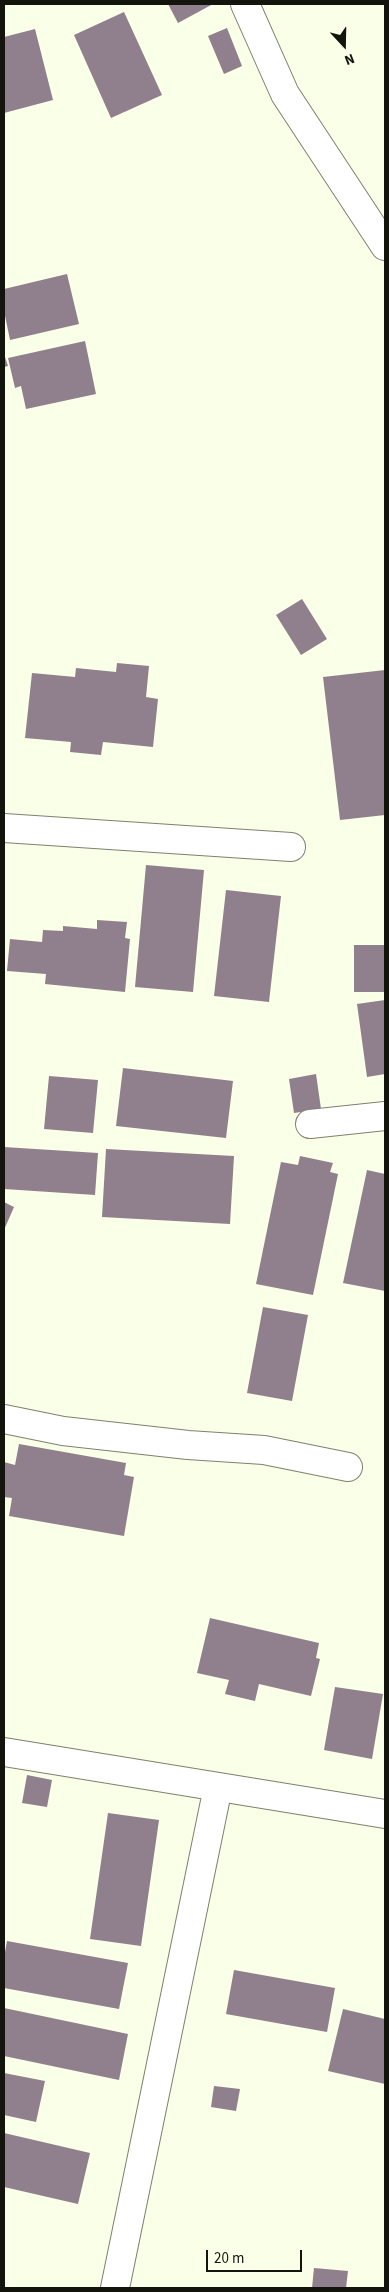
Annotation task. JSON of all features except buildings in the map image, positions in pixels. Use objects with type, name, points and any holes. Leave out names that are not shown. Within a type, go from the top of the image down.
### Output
[{"type":"street","points":[[245,4],[285,94],[385,246]]},
{"type":"street","points":[[4,828],[291,847]]},
{"type":"street","points":[[310,1124],[385,1116]]},
{"type":"street","points":[[4,1419],[63,1431],[188,1445],[264,1450],[348,1467]]},
{"type":"street","points":[[4,1752],[385,1814]]},
{"type":"street","points":[[114,2288],[218,1786]]}]
